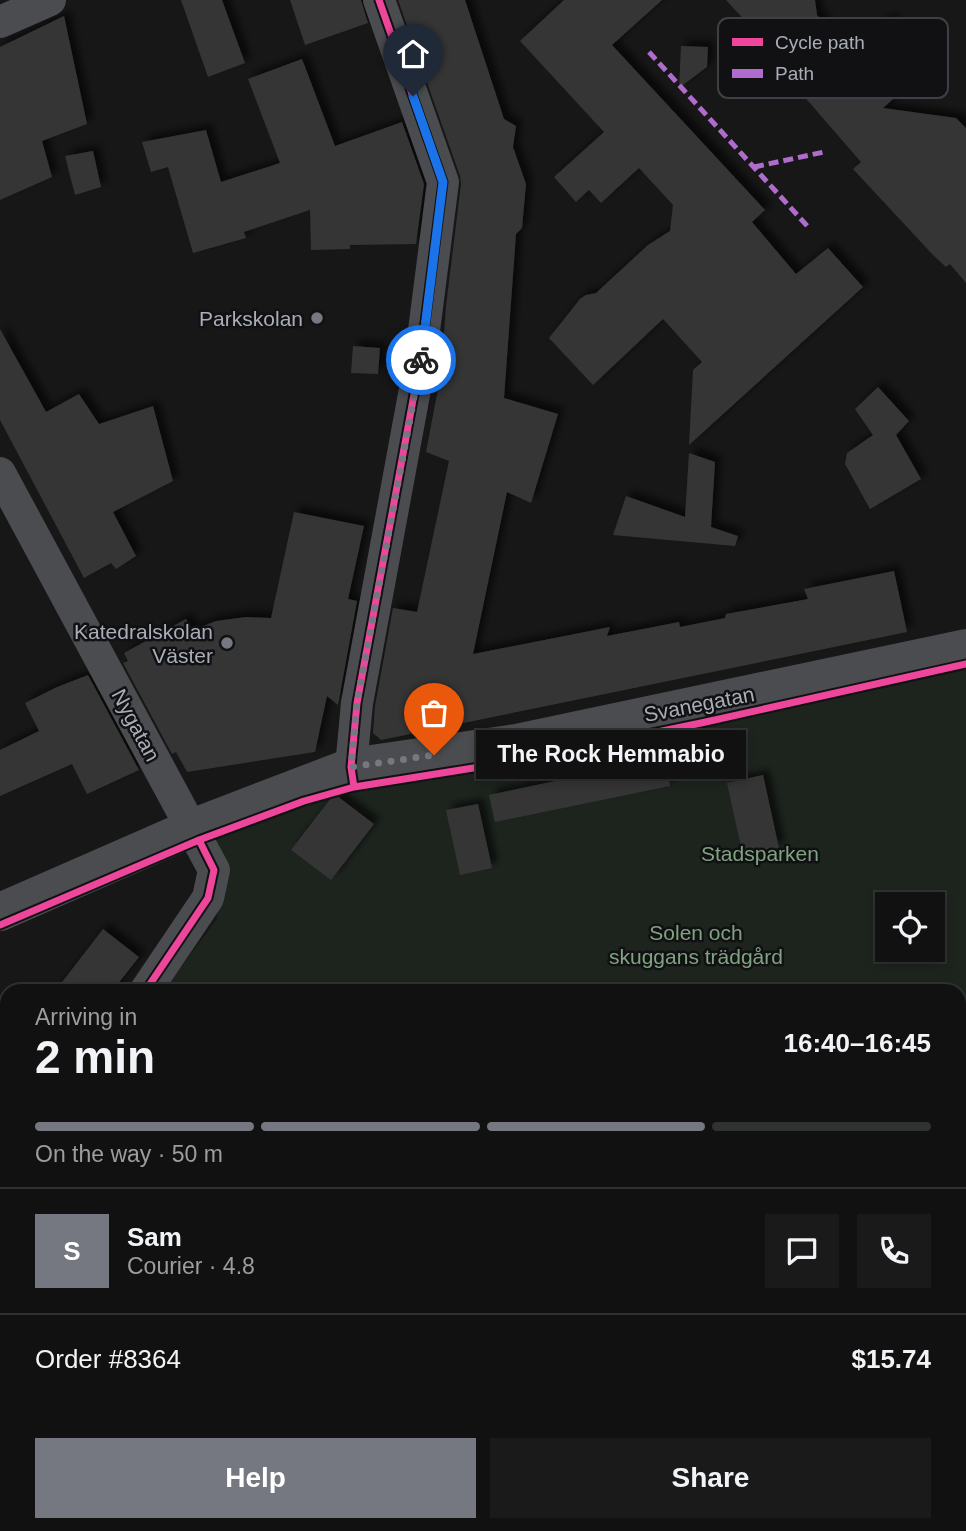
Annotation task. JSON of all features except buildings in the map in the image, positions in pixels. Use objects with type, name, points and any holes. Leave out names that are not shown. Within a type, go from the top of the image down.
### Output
[{"type":"street","points":[[0,22],[50,0]]},
{"type":"street","points":[[351,767],[357,703],[420,362],[443,182],[379,0]]},
{"type":"street","name":"Nygatan","points":[[0,473],[214,870],[208,898],[150,984]]},
{"type":"street","name":"Svanegatan","points":[[0,912],[192,828],[351,767],[516,743],[966,648]]},
{"type":"green space","name":"Stadsparken","points":[[966,667],[966,984],[168,984],[217,919],[219,892],[210,842],[336,794],[512,767],[513,770],[525,768],[524,765]]},
{"type":"marked path","points":[[649,52],[810,229]]},
{"type":"marked path","points":[[754,167],[824,152]]},
{"type":"cycle path","points":[[354,787],[351,767],[357,703],[420,362],[443,182],[379,0]]},
{"type":"cycle path","points":[[0,925],[199,840],[304,801],[354,787],[517,761],[966,664]]},
{"type":"cycle path","points":[[150,984],[208,898],[214,870],[199,840]]},
{"type":"way so far","points":[[421,360],[357,703],[351,767],[434,755]]},
{"type":"place","name":"Parkskolan","points":[[317,318]]},
{"type":"place","name":"Katedralskolan Väster","points":[[227,643]]},
{"type":"place","name":"The Rock Hemmabio","points":[[434,755]]},
{"type":"route","points":[[413,96],[443,182],[421,360]]},
{"type":"park label","name":"Solen och skuggans trädgård","points":[[696,944]]}]
